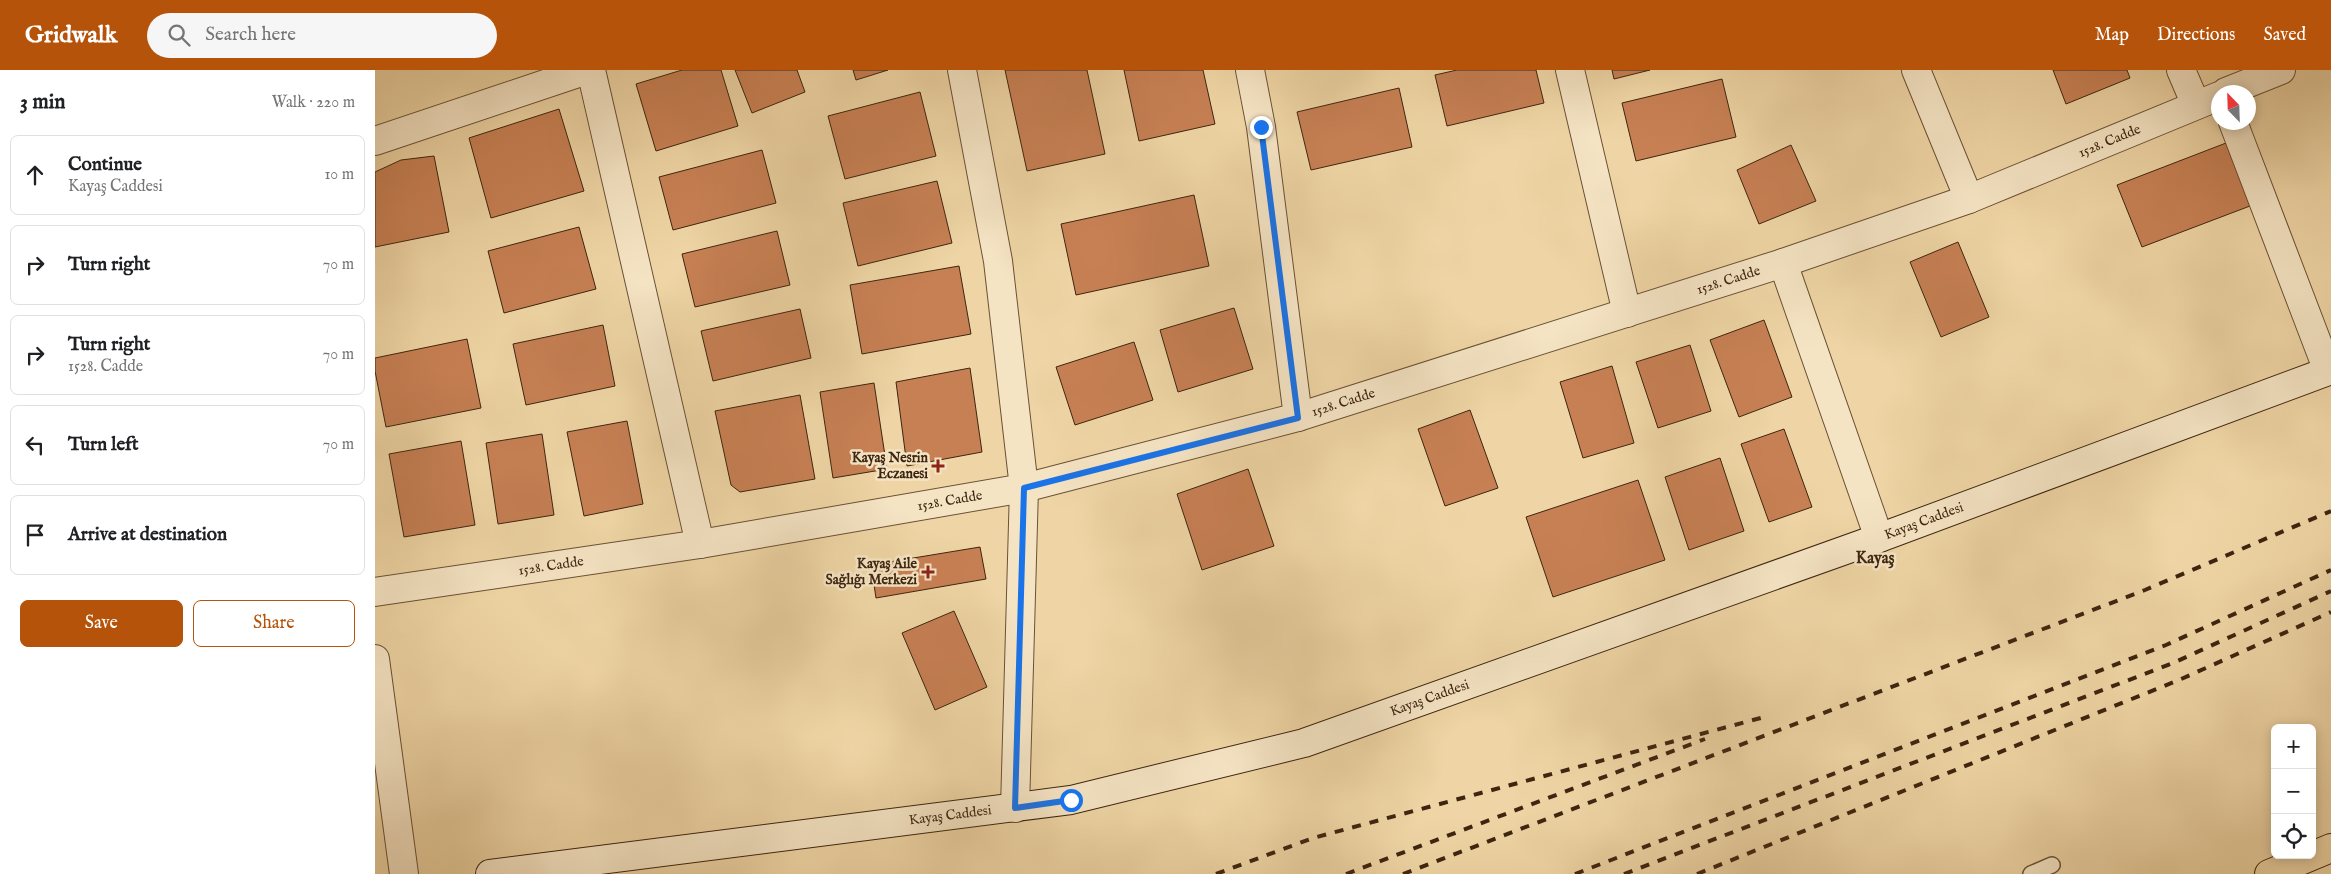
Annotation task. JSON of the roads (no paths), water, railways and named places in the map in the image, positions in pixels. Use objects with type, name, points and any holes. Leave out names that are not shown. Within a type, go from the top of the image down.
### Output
[{"type":"highway","points":[[2269,874],[2331,848]]},
{"type":"street","points":[[375,141],[587,70]]},
{"type":"street","points":[[591,70],[700,544]]},
{"type":"street","points":[[962,70],[998,261],[1024,488],[1015,808]]},
{"type":"street","points":[[1250,70],[1261,127],[1298,418]]},
{"type":"street","points":[[1570,70],[1627,314]]},
{"type":"street","points":[[1916,70],[1969,199]]},
{"type":"street","points":[[2181,70],[2207,100]]},
{"type":"street","points":[[2244,85],[2281,70]]},
{"type":"street","name":"1528. Cadde","points":[[375,592],[700,544],[1024,488],[1298,418],[1627,314],[1969,199],[2207,100]]},
{"type":"street","points":[[2236,130],[2330,370]]},
{"type":"street","points":[[1783,263],[1879,538]]},
{"type":"street","name":"Kayaş Caddesi","points":[[490,874],[1071,800],[1304,743],[1879,538],[2330,370]]},
{"type":"street","points":[[375,658],[404,874]]},
{"type":"lane","points":[[2031,874],[2051,865]]},
{"type":"railway","points":[[1403,874],[2145,590],[2331,511]]},
{"type":"railway","points":[[1575,874],[2166,645],[2331,570]]},
{"type":"railway","points":[[1624,874],[2173,663],[2331,591]]},
{"type":"railway","points":[[1697,874],[2179,680],[2331,612]]},
{"type":"railway","points":[[1216,874],[1313,838],[1768,716]]},
{"type":"railway","points":[[1346,874],[1705,739]]},
{"type":"place","name":"Kayaş Nesrin Eczanesi","points":[[938,466]]},
{"type":"place","name":"Kayaş Aile Sağlığı Merkezi","points":[[928,572]]},
{"type":"district","name":"Kayaş","points":[[1875,559]]}]
